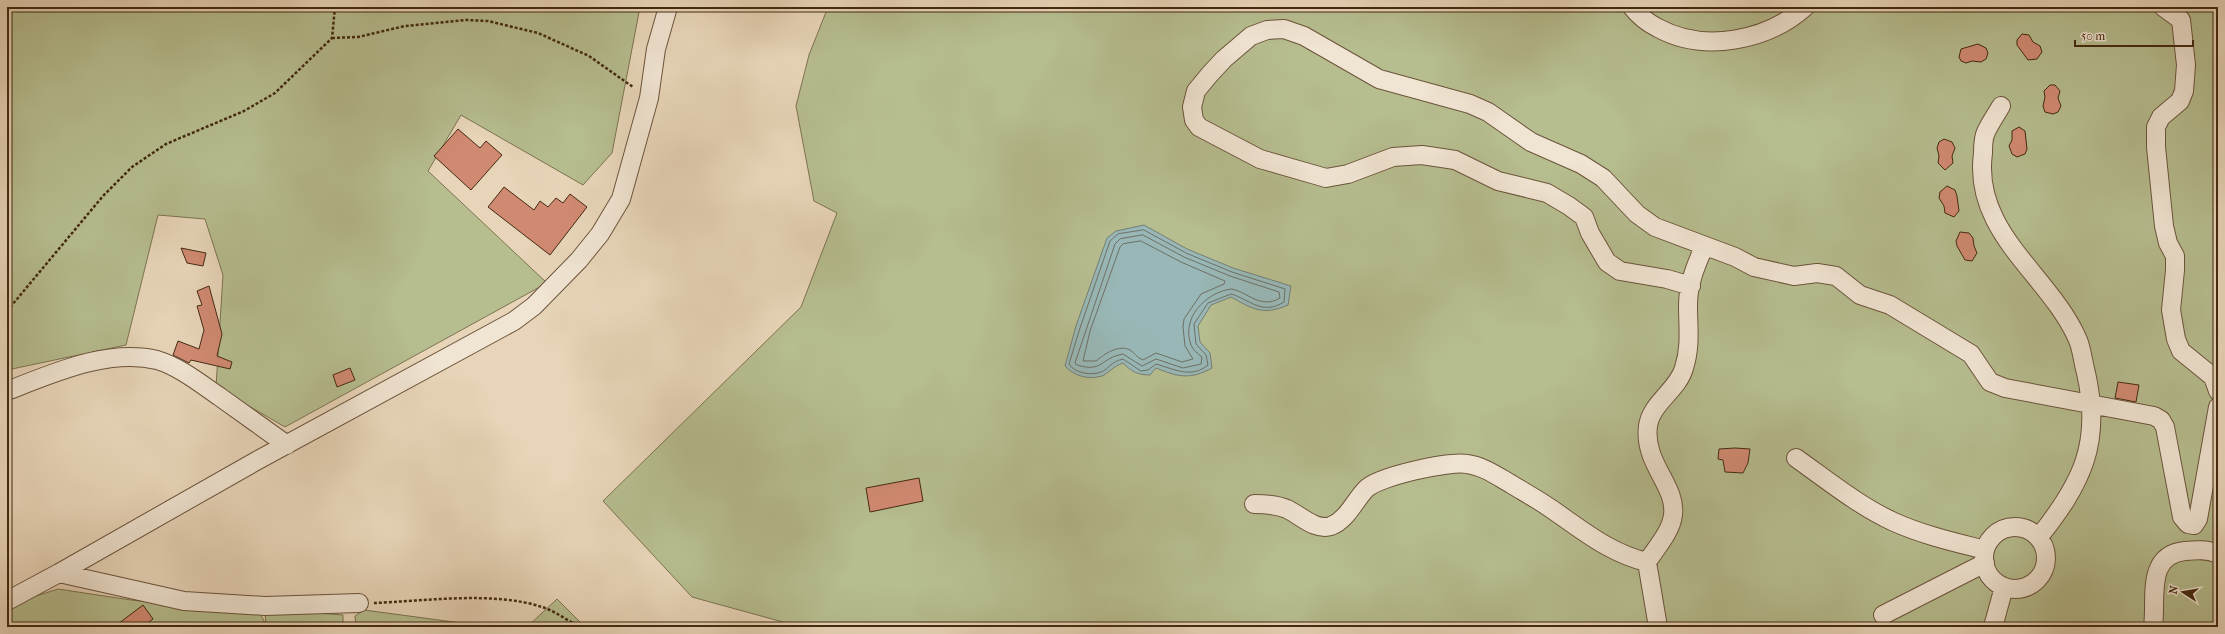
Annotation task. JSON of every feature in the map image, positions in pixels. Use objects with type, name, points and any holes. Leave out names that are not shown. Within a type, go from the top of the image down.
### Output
[{"type":"street","points":[[7,601],[59,574],[287,445],[514,321],[534,306],[579,260],[614,213],[621,199],[649,98],[656,49],[668,7]]},
{"type":"street","points":[[1632,7],[1637,14],[1668,34],[1684,39],[1707,42],[1733,39],[1754,34],[1778,25],[1805,7]]},
{"type":"street","points":[[2163,7],[2182,20],[2186,65],[2184,91],[2180,101],[2161,117],[2156,127],[2156,147],[2164,226],[2168,243],[2175,256],[2176,270],[2171,310],[2176,339],[2181,351],[2213,377],[2218,391]]},
{"type":"street","points":[[1691,286],[1667,279],[1638,276],[1620,271],[1607,262],[1590,233],[1584,217],[1569,206],[1547,193],[1498,181],[1455,160],[1422,155],[1393,157],[1348,174],[1326,178],[1268,162],[1199,127],[1194,120],[1192,107],[1196,91],[1224,59],[1251,36],[1267,30],[1284,29],[1304,36],[1379,79],[1470,104],[1488,112],[1531,142],[1581,164],[1603,178],[1637,214],[1655,227],[1735,258],[1754,267],[1794,276],[1817,273],[1836,276],[1860,295],[1890,305],[1971,354],[1990,382],[2005,388],[2154,416],[2161,420],[2165,427],[2182,517],[2188,524],[2194,525],[2215,553]]},
{"type":"street","points":[[2001,106],[1985,134],[1981,166],[1984,190],[1992,218],[2058,307],[2078,340],[2089,388],[2089,447],[2084,468],[2067,500],[2039,537]]},
{"type":"street","points":[[1658,627],[1647,562],[1667,531],[1673,514],[1672,501],[1647,442],[1648,424],[1654,411],[1677,384],[1684,370],[1689,353],[1688,305],[1691,286],[1704,247]]},
{"type":"street","points":[[7,391],[64,369],[114,358],[140,357],[158,361],[190,376],[287,445]]},
{"type":"street","points":[[2194,525],[2198,519],[2218,406]]},
{"type":"street","points":[[1796,458],[1860,502],[1893,521],[1915,531],[1985,557]]},
{"type":"street","points":[[1254,504],[1270,505],[1286,509],[1316,526],[1330,526],[1340,520],[1353,507],[1366,488],[1380,479],[1441,465],[1468,464],[1483,468],[1526,493],[1606,547],[1647,562]]},
{"type":"street","points":[[2012,527],[2027,528],[2039,537],[2047,554],[2045,567],[2038,580],[2023,589],[2004,587],[1991,578],[1985,557],[1992,537],[1998,532],[2012,527]]},
{"type":"street","points":[[2153,627],[2155,581],[2158,568],[2167,556],[2177,552],[2193,550],[2215,553]]},
{"type":"street","points":[[1884,615],[1985,557]]},
{"type":"street","points":[[59,574],[184,600],[265,606],[359,603]]},
{"type":"street","points":[[1993,627],[2004,587]]},
{"type":"path","points":[[7,310],[103,196],[132,167],[166,144],[244,111],[275,93],[332,38],[335,7]]},
{"type":"path","points":[[332,38],[358,37],[420,24],[466,20],[488,21],[538,33],[589,56],[649,98]]},
{"type":"path","points":[[359,603],[489,598],[515,600],[543,607],[580,627]]},
{"type":"green space","points":[[7,7],[640,7],[612,153],[583,185],[461,115],[428,171],[547,283],[285,427],[216,387],[223,275],[205,219],[158,215],[126,345],[7,370]]},
{"type":"green space","points":[[828,7],[2218,7],[2218,627],[801,627],[692,597],[603,501],[801,307],[837,213],[814,201],[796,106],[809,55]]},
{"type":"green space","points":[[58,589],[131,600],[260,613],[266,625],[265,612],[291,611],[343,615],[343,627],[7,627],[7,608],[20,601]]},
{"type":"green space","points":[[557,599],[585,627],[527,627]]},
{"type":"green space","points":[[364,610],[491,627],[356,627],[355,616]]},
{"type":"water","points":[[1144,225],[1187,249],[1233,268],[1291,286],[1288,305],[1272,310],[1258,310],[1231,297],[1211,305],[1198,326],[1200,342],[1210,353],[1212,368],[1204,372],[1184,376],[1156,368],[1150,375],[1141,374],[1132,370],[1123,363],[1102,376],[1092,378],[1077,375],[1065,366],[1076,326],[1107,238],[1116,231]]},
{"type":"building","points":[[2022,34],[2029,35],[2033,42],[2040,46],[2042,52],[2037,59],[2028,60],[2017,45],[2017,40]]},
{"type":"building","points":[[1978,44],[1986,48],[1988,53],[1986,59],[1981,62],[1972,61],[1966,63],[1961,61],[1959,57],[1961,49]]},
{"type":"building","points":[[2050,85],[2055,85],[2060,91],[2058,98],[2061,106],[2058,112],[2053,114],[2045,112],[2043,106],[2045,97],[2044,91]]},
{"type":"building","points":[[2019,127],[2025,131],[2027,149],[2025,154],[2017,157],[2012,154],[2009,146],[2012,140],[2012,131]]},
{"type":"building","points":[[458,129],[480,148],[486,141],[502,155],[471,190],[434,156]]},
{"type":"building","points":[[1944,139],[1952,142],[1955,148],[1952,156],[1953,163],[1945,170],[1938,163],[1939,156],[1937,148],[1939,142]]},
{"type":"building","points":[[1947,186],[1955,190],[1957,196],[1959,211],[1954,217],[1945,213],[1944,206],[1939,198],[1940,192]]},
{"type":"building","points":[[504,187],[534,210],[540,201],[548,207],[556,198],[563,203],[570,194],[587,207],[550,255],[488,207]]},
{"type":"building","points":[[1960,232],[1969,233],[1973,238],[1977,253],[1972,261],[1965,260],[1957,246],[1956,241]]},
{"type":"building","points":[[181,248],[206,253],[203,266],[187,263]]},
{"type":"building","points":[[209,286],[222,334],[217,356],[232,362],[230,369],[191,360],[189,363],[173,355],[178,341],[199,349],[204,330],[197,306],[202,305],[197,291]]},
{"type":"building","points":[[350,368],[355,380],[337,387],[333,375]]},
{"type":"building","points":[[2118,382],[2139,385],[2136,402],[2115,398]]},
{"type":"building","points":[[1719,449],[1750,449],[1748,463],[1743,473],[1725,472],[1723,460],[1718,459]]},
{"type":"building","points":[[919,478],[923,501],[870,512],[866,488]]},
{"type":"building","points":[[143,605],[153,619],[142,627],[114,627]]}]
